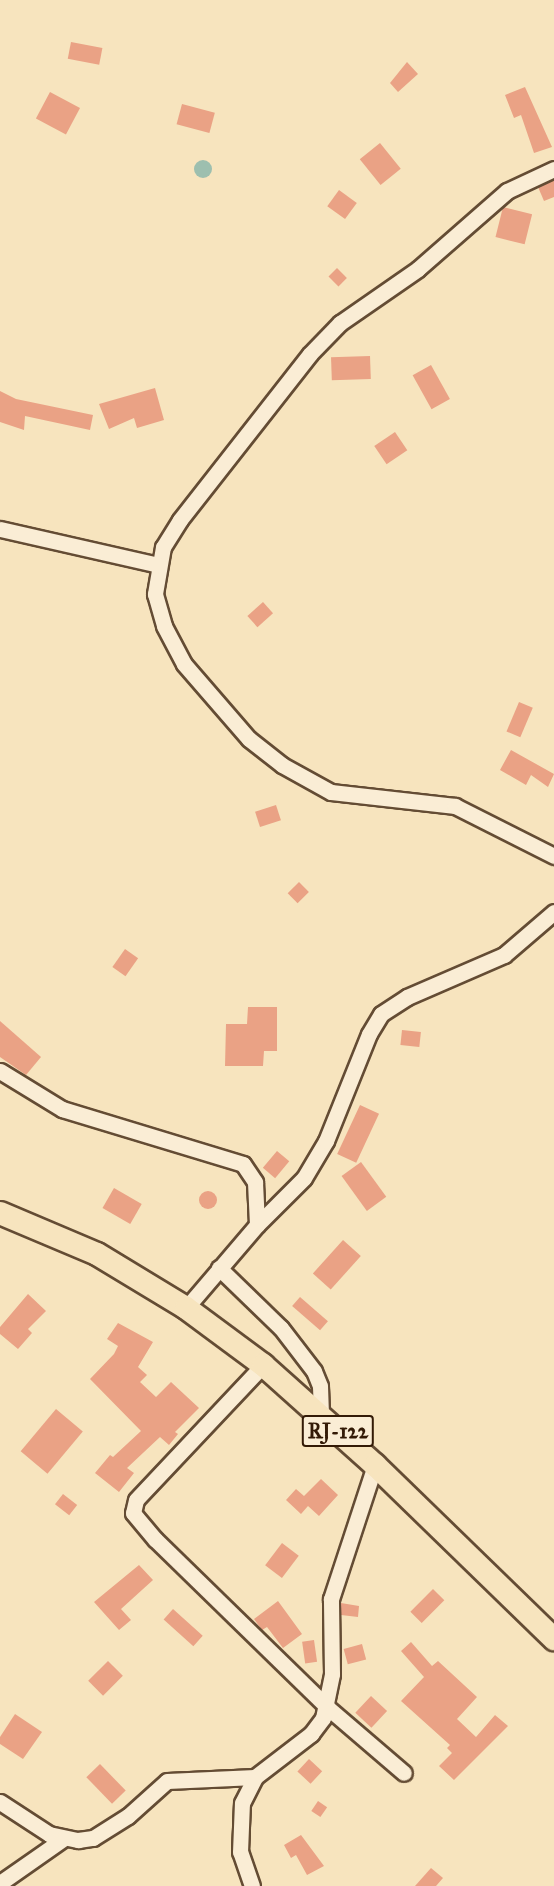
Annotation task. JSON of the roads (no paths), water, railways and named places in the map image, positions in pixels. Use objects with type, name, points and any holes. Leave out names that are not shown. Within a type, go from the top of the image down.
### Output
[{"type":"main road","name":"RJ-122","points":[[0,1213],[97,1254],[186,1308],[263,1365],[321,1414],[554,1639]]},
{"type":"street","points":[[554,169],[507,191],[418,269],[340,323],[310,354],[180,520],[163,547],[158,565],[155,594],[164,626],[184,664],[249,739],[282,765],[331,792],[455,806],[554,856]]},
{"type":"street","points":[[0,529],[158,565]]},
{"type":"street","points":[[186,1308],[256,1225],[304,1178],[326,1141],[369,1034],[381,1014],[407,997],[504,955],[554,912]]},
{"type":"street","points":[[0,1071],[62,1109],[243,1164],[255,1182],[256,1225]]},
{"type":"street","points":[[219,1268],[280,1328],[314,1371],[320,1386],[321,1414]]},
{"type":"street","points":[[263,1365],[136,1500],[133,1513],[156,1540],[327,1707],[404,1773]]},
{"type":"street","points":[[252,1886],[240,1852],[239,1829],[242,1803],[255,1777],[311,1734],[327,1707],[332,1674],[331,1599],[375,1465]]},
{"type":"street","points":[[0,1802],[63,1839],[93,1838],[128,1816],[167,1781],[255,1777]]},
{"type":"street","points":[[0,1883],[63,1839]]}]
